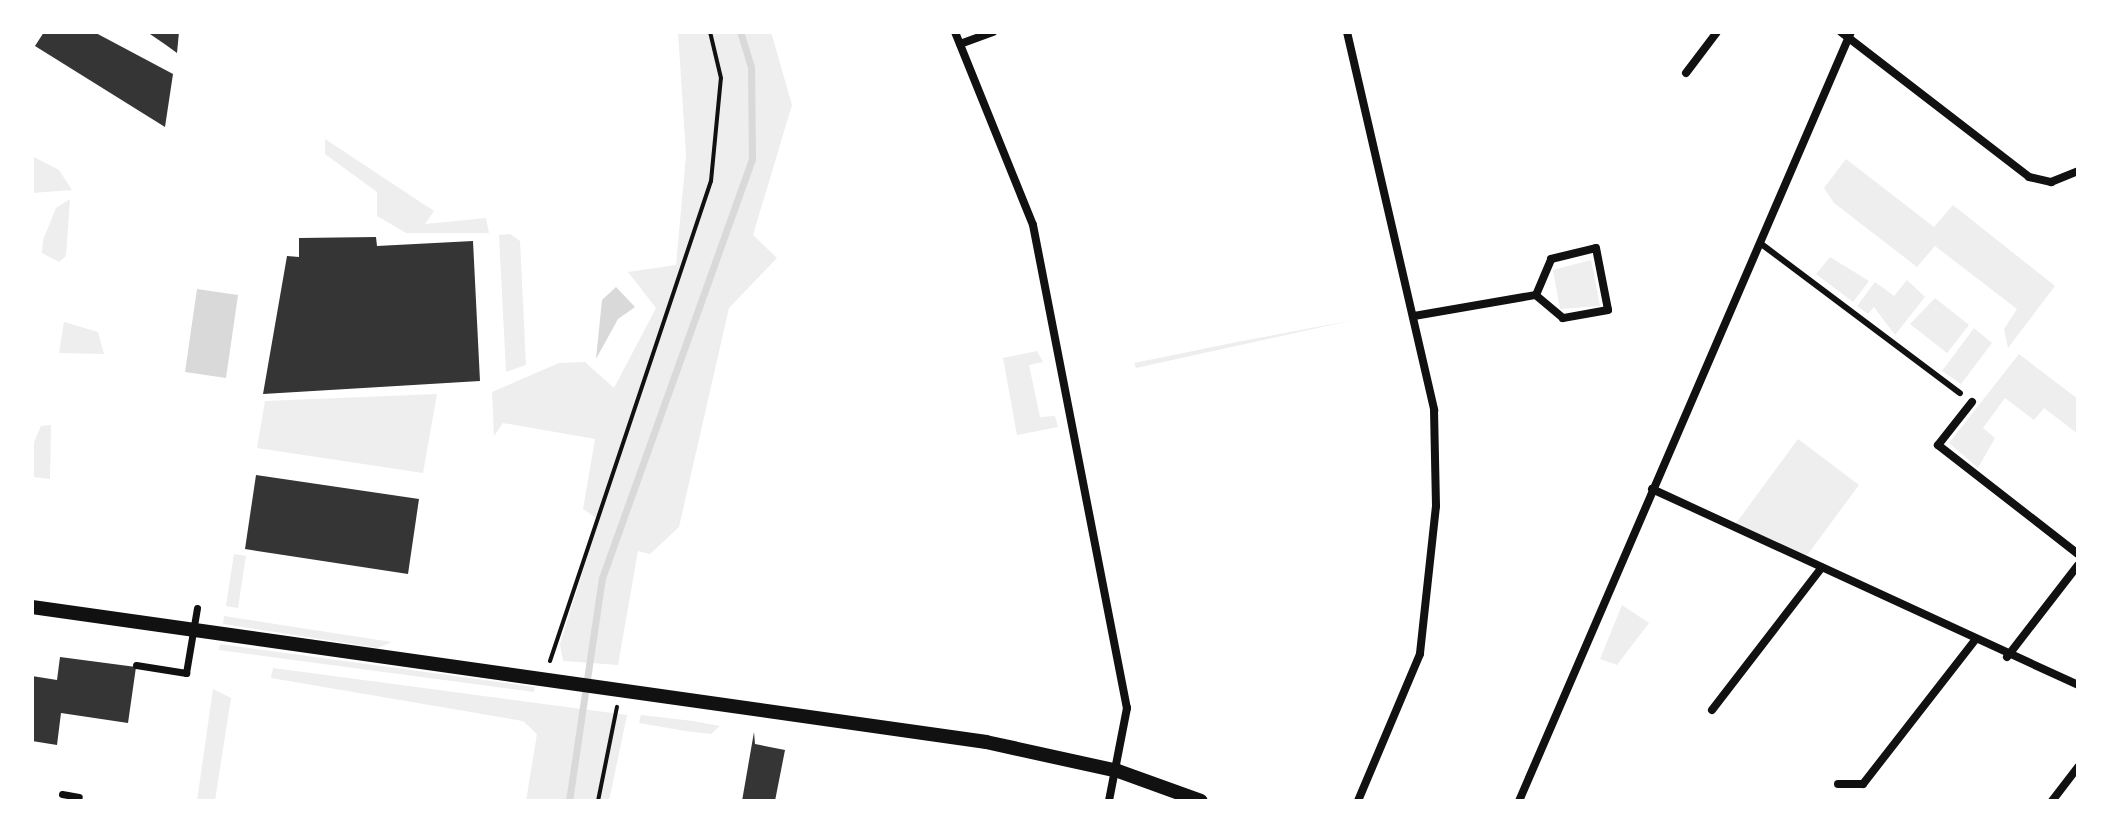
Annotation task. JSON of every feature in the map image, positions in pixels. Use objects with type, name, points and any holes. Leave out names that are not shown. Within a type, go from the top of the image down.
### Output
[{"type":"street","points":[[955,32],[1033,225],[1127,708],[1118,771],[1109,801]]},
{"type":"street","points":[[960,44],[993,32]]},
{"type":"street","points":[[1347,32],[1434,410],[1436,506],[1420,654],[1358,801]]},
{"type":"street","points":[[1686,73],[1717,32]]},
{"type":"street","points":[[1519,801],[1847,34],[2029,177],[2051,182],[2078,171]]},
{"type":"street","points":[[1596,248],[1608,310],[1563,318],[1536,295],[1551,259],[1596,248]]},
{"type":"street","points":[[1414,316],[1536,295]]},
{"type":"street","points":[[1972,402],[1938,445],[2078,554]]},
{"type":"street","points":[[1652,489],[2007,657],[2078,685]]},
{"type":"street","points":[[2007,657],[2078,565]]},
{"type":"street","points":[[1712,710],[1822,567]]},
{"type":"street","points":[[32,607],[986,742],[1118,771],[1201,801]]},
{"type":"street","points":[[136,665],[186,673],[197,608]]},
{"type":"street","points":[[1838,784],[1863,784],[1975,640]]},
{"type":"street","points":[[2052,801],[2078,767]]},
{"type":"street","points":[[62,794],[79,797]]},
{"type":"lane","points":[[1760,243],[1960,393]]},
{"type":"path","points":[[550,661],[711,181],[721,78],[710,32]]},
{"type":"path","points":[[598,801],[616,688]]},
{"type":"shaded area","points":[[678,32],[771,32],[792,105],[753,235],[777,258],[729,308],[679,527],[650,554],[638,551],[618,665],[563,661],[560,644],[599,520],[583,509],[595,439],[503,423],[494,436],[492,392],[559,363],[585,362],[614,388],[656,308],[628,272],[676,265],[686,155]]},
{"type":"shaded area","points":[[325,139],[434,211],[425,224],[486,218],[489,233],[406,233],[377,216],[377,192],[325,154]]},
{"type":"shaded area","points":[[32,156],[59,170],[72,190],[32,193]]},
{"type":"shaded area","points":[[1846,159],[1934,227],[1953,205],[2055,286],[2008,348],[2004,329],[2017,309],[1935,246],[1917,267],[1834,203],[1824,188]]},
{"type":"shaded area","points":[[70,199],[66,256],[59,262],[42,253],[43,240],[56,208]]},
{"type":"shaded area","points":[[510,234],[520,241],[526,365],[506,372],[499,235]]},
{"type":"shaded area","points":[[1830,257],[1869,281],[1853,302],[1816,274]]},
{"type":"shaded area","points":[[1591,260],[1600,306],[1560,309],[1553,270]]},
{"type":"shaded area","points":[[1907,280],[1925,297],[1895,335],[1874,307],[1868,314],[1857,306],[1875,282],[1894,296]]},
{"type":"shaded area","points":[[616,287],[635,307],[618,319],[596,359],[602,300]]},
{"type":"shaded area","points":[[197,289],[238,295],[226,378],[185,372]]},
{"type":"shaded area","points":[[1935,298],[1969,325],[1947,353],[1910,324]]},
{"type":"shaded area","points":[[1354,320],[1136,368],[1134,363],[1237,342]]},
{"type":"shaded area","points":[[64,322],[98,332],[104,354],[59,353]]},
{"type":"shaded area","points":[[1974,328],[1992,343],[1961,384],[1942,371]]},
{"type":"shaded area","points":[[1037,351],[1043,362],[1029,365],[1040,417],[1055,416],[1058,427],[1017,435],[1003,358]]},
{"type":"shaded area","points":[[2019,354],[2078,399],[2078,434],[2044,408],[2034,420],[2005,398],[1983,428],[1995,438],[1978,468],[1949,443]]},
{"type":"shaded area","points":[[437,394],[423,473],[257,448],[265,401]]},
{"type":"shaded area","points":[[51,425],[50,479],[33,477],[32,447],[41,426]]},
{"type":"shaded area","points":[[1798,439],[1859,485],[1805,558],[1734,526]]},
{"type":"shaded area","points":[[234,554],[246,556],[238,608],[226,606]]},
{"type":"shaded area","points":[[1622,605],[1649,623],[1617,665],[1600,659]]},
{"type":"shaded area","points":[[224,616],[392,642],[378,648],[223,624]]},
{"type":"shaded area","points":[[220,644],[535,687],[534,692],[219,650]]},
{"type":"shaded area","points":[[273,668],[627,715],[609,801],[526,801],[537,734],[523,721],[271,678]]},
{"type":"shaded area","points":[[213,689],[231,698],[215,801],[197,801]]},
{"type":"shaded area","points":[[641,715],[720,726],[711,734],[685,731],[639,723]]},
{"type":"building","points":[[44,32],[94,32],[173,74],[165,127],[35,46]]},
{"type":"building","points":[[147,32],[179,32],[177,53],[166,45]]},
{"type":"building","points":[[376,237],[377,246],[473,241],[480,381],[263,394],[287,256],[299,257],[299,238]]},
{"type":"building","points":[[256,475],[419,499],[408,574],[245,549]]},
{"type":"building","points":[[60,657],[136,667],[128,723],[61,713],[57,745],[32,741],[32,676],[57,680]]},
{"type":"building","points":[[754,732],[755,744],[785,750],[775,801],[742,801]]},
{"type":"waterway","points":[[569,801],[602,578],[752,159],[751,67],[740,32]]}]
